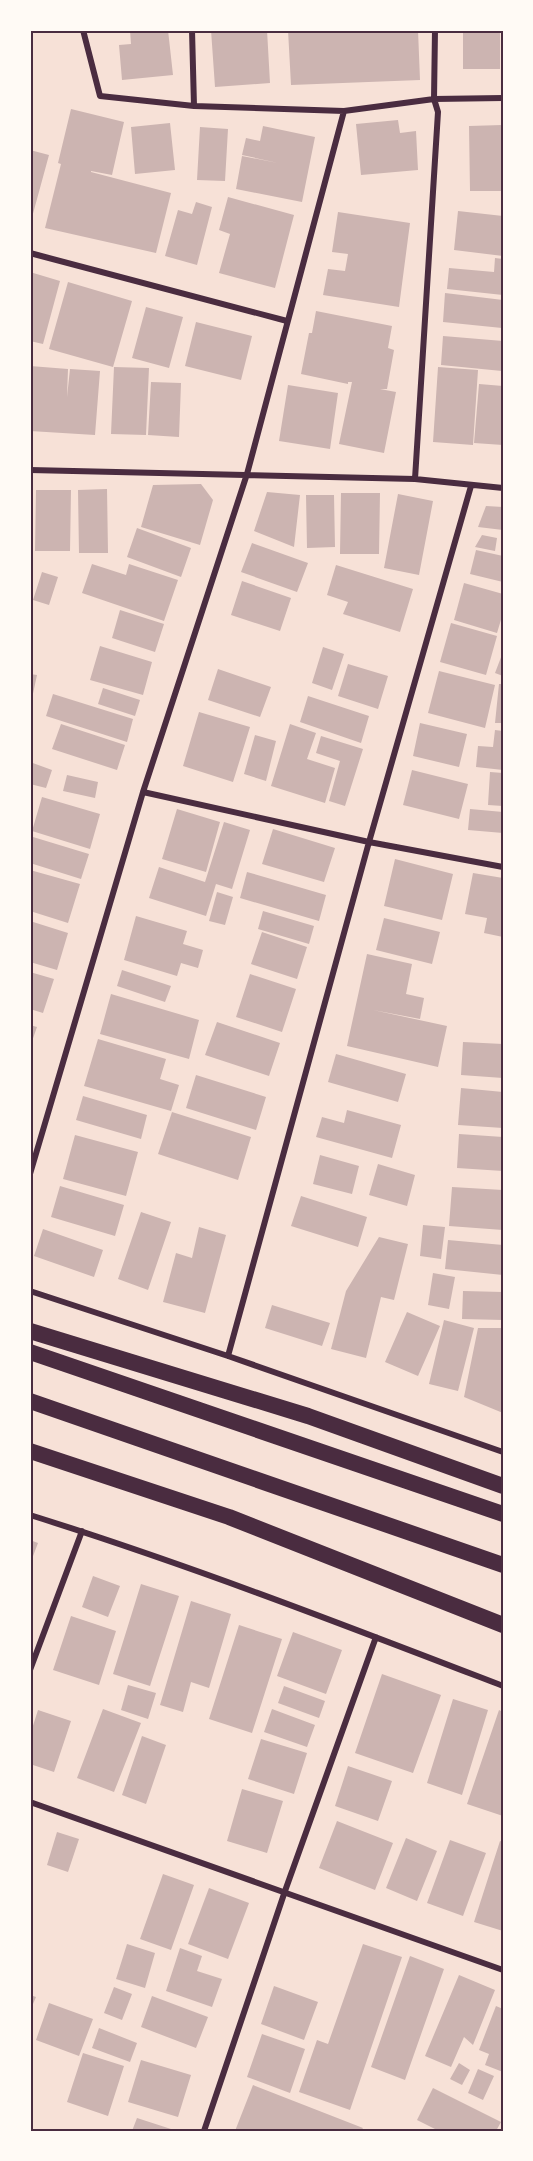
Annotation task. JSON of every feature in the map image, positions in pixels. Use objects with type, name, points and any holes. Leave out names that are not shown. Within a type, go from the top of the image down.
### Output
[{"type":"highway","points":[[30,1331],[308,1416],[503,1486]]},
{"type":"highway","points":[[30,1352],[503,1514]]},
{"type":"highway","points":[[30,1401],[503,1564]]},
{"type":"highway","points":[[30,1451],[229,1516],[503,1625]]},
{"type":"street","points":[[82,30],[100,96],[194,106],[344,111],[434,99],[503,98]]},
{"type":"street","points":[[192,30],[194,106]]},
{"type":"street","points":[[415,479],[438,112],[434,99],[435,30]]},
{"type":"street","points":[[30,1174],[143,792],[247,474],[344,111]]},
{"type":"street","points":[[30,253],[287,321]]},
{"type":"street","points":[[30,470],[415,479],[503,488]]},
{"type":"street","points":[[228,1356],[369,842],[471,486]]},
{"type":"street","points":[[143,792],[369,842],[503,867]]},
{"type":"street","points":[[30,1291],[228,1356],[503,1452]]},
{"type":"street","points":[[30,1515],[82,1531],[376,1637],[503,1686]]},
{"type":"street","points":[[30,1670],[82,1531]]},
{"type":"street","points":[[204,2131],[285,1891],[376,1637]]},
{"type":"street","points":[[30,1802],[503,1970]]},
{"type":"building","points":[[130,30],[168,30],[173,75],[122,80],[119,45],[131,44]]},
{"type":"building","points":[[211,30],[267,30],[270,83],[215,87]]},
{"type":"building","points":[[288,30],[418,30],[420,80],[291,85]]},
{"type":"building","points":[[463,30],[500,30],[500,69],[463,69]]},
{"type":"building","points":[[71,109],[124,122],[112,175],[91,172],[171,193],[156,253],[45,228],[61,164],[58,163]]},
{"type":"building","points":[[398,120],[400,133],[416,131],[418,170],[361,175],[356,124]]},
{"type":"building","points":[[170,123],[175,170],[135,174],[131,127]]},
{"type":"building","points":[[502,125],[503,191],[470,191],[469,126]]},
{"type":"building","points":[[263,126],[315,137],[302,202],[236,189],[242,156],[278,163],[242,155],[246,138],[260,141]]},
{"type":"building","points":[[200,127],[228,129],[225,181],[197,180]]},
{"type":"building","points":[[30,150],[49,155],[31,221],[30,221]]},
{"type":"building","points":[[228,197],[294,215],[275,288],[219,273],[230,234],[219,230]]},
{"type":"building","points":[[196,202],[212,207],[197,265],[165,256],[178,210],[192,214]]},
{"type":"building","points":[[458,211],[503,216],[503,256],[454,250]]},
{"type":"building","points":[[338,212],[410,223],[399,307],[323,295],[328,269],[345,271],[348,254],[332,252]]},
{"type":"building","points":[[495,258],[503,259],[503,295],[447,289],[449,268],[494,272]]},
{"type":"building","points":[[30,272],[60,281],[43,344],[30,341]]},
{"type":"building","points":[[68,282],[132,301],[113,367],[49,349]]},
{"type":"building","points":[[445,293],[503,300],[502,328],[443,322]]},
{"type":"building","points":[[146,307],[183,317],[169,368],[132,358]]},
{"type":"building","points":[[316,311],[392,326],[388,348],[394,350],[387,389],[380,389],[396,392],[384,453],[339,444],[352,382],[348,384],[301,374]]},
{"type":"building","points":[[196,322],[252,336],[241,380],[185,366]]},
{"type":"building","points":[[443,336],[503,341],[502,371],[441,365]]},
{"type":"building","points":[[30,366],[68,369],[67,397],[70,369],[100,371],[95,435],[30,431]]},
{"type":"building","points":[[114,367],[149,368],[146,435],[111,434]]},
{"type":"building","points":[[438,367],[478,370],[473,445],[433,442]]},
{"type":"building","points":[[151,382],[181,383],[179,437],[148,435]]},
{"type":"building","points":[[479,384],[503,386],[503,445],[474,443]]},
{"type":"building","points":[[288,385],[338,393],[330,449],[279,441]]},
{"type":"building","points":[[201,484],[213,500],[200,545],[141,527],[153,485]]},
{"type":"building","points":[[107,489],[108,553],[79,553],[78,490]]},
{"type":"building","points":[[36,490],[71,490],[70,551],[35,551]]},
{"type":"building","points":[[267,492],[300,495],[294,547],[254,531]]},
{"type":"building","points":[[341,493],[380,493],[379,554],[340,554]]},
{"type":"building","points":[[398,494],[433,501],[419,575],[384,568]]},
{"type":"building","points":[[306,495],[334,495],[335,547],[307,548]]},
{"type":"building","points":[[486,506],[503,507],[503,530],[478,527]]},
{"type":"building","points":[[137,528],[191,548],[181,577],[127,557]]},
{"type":"building","points":[[482,535],[497,538],[495,551],[475,547]]},
{"type":"building","points":[[252,543],[308,563],[297,592],[241,572]]},
{"type":"building","points":[[476,550],[503,556],[503,582],[470,574]]},
{"type":"building","points":[[92,564],[126,575],[129,564],[178,580],[164,621],[82,593]]},
{"type":"building","points":[[336,565],[413,589],[400,632],[343,614],[348,602],[327,595]]},
{"type":"building","points":[[42,572],[58,577],[49,605],[33,600]]},
{"type":"building","points":[[242,581],[291,598],[280,631],[231,615]]},
{"type":"building","points":[[464,583],[503,594],[503,613],[497,633],[454,620]]},
{"type":"building","points":[[120,610],[164,624],[155,652],[112,638]]},
{"type":"building","points":[[451,623],[497,636],[486,675],[440,662]]},
{"type":"building","points":[[100,646],[152,662],[143,695],[90,680]]},
{"type":"building","points":[[323,647],[344,654],[332,690],[312,683]]},
{"type":"building","points":[[503,652],[503,676],[495,673]]},
{"type":"building","points":[[348,664],[388,676],[378,709],[338,696]]},
{"type":"building","points":[[218,669],[271,687],[260,717],[208,700]]},
{"type":"building","points":[[439,671],[495,685],[485,728],[428,713]]},
{"type":"building","points":[[30,674],[37,675],[31,703],[30,703]]},
{"type":"building","points":[[499,684],[503,684],[503,723],[495,723]]},
{"type":"building","points":[[103,688],[140,700],[135,716],[98,704]]},
{"type":"building","points":[[53,694],[133,719],[127,742],[46,716]]},
{"type":"building","points":[[308,696],[369,716],[361,743],[300,722]]},
{"type":"building","points":[[199,712],[250,727],[233,782],[183,766]]},
{"type":"building","points":[[420,723],[467,734],[459,767],[413,756]]},
{"type":"building","points":[[61,724],[125,745],[117,770],[52,749]]},
{"type":"building","points":[[290,724],[316,733],[307,759],[335,768],[325,803],[271,786]]},
{"type":"building","points":[[495,730],[503,731],[503,770],[476,767],[478,746],[493,747]]},
{"type":"building","points":[[255,735],[276,741],[266,781],[244,774]]},
{"type":"building","points":[[321,736],[363,749],[345,806],[329,801],[340,761],[316,753]]},
{"type":"building","points":[[30,762],[52,770],[46,788],[30,784]]},
{"type":"building","points":[[412,770],[468,784],[459,819],[403,805]]},
{"type":"building","points":[[490,772],[503,773],[503,806],[488,805]]},
{"type":"building","points":[[67,775],[98,782],[95,798],[63,791]]},
{"type":"building","points":[[42,797],[100,814],[90,849],[32,831]]},
{"type":"building","points":[[177,809],[220,822],[206,872],[162,859]]},
{"type":"building","points":[[470,809],[503,812],[503,833],[468,830]]},
{"type":"building","points":[[224,822],[250,830],[232,889],[216,884],[206,916],[149,898],[159,867],[205,882]]},
{"type":"building","points":[[273,829],[335,848],[324,882],[262,864]]},
{"type":"building","points":[[33,837],[89,854],[81,879],[30,863],[30,846]]},
{"type":"building","points":[[395,859],[453,874],[442,920],[384,906]]},
{"type":"building","points":[[30,870],[80,884],[68,923],[30,911]]},
{"type":"building","points":[[247,872],[326,895],[319,921],[240,898]]},
{"type":"building","points":[[473,873],[503,878],[503,937],[484,933],[487,918],[465,914]]},
{"type":"building","points":[[217,892],[233,897],[225,925],[209,921]]},
{"type":"building","points":[[263,911],[314,926],[309,944],[258,929]]},
{"type":"building","points":[[136,916],[187,931],[183,944],[203,950],[198,968],[181,963],[177,976],[124,960]]},
{"type":"building","points":[[384,918],[440,932],[432,964],[376,950]]},
{"type":"building","points":[[30,921],[68,933],[57,970],[30,962]]},
{"type":"building","points":[[262,932],[307,947],[297,979],[251,964]]},
{"type":"building","points":[[367,954],[412,964],[406,994],[424,998],[420,1019],[373,1010],[447,1026],[438,1067],[347,1046]]},
{"type":"building","points":[[122,970],[171,986],[165,1002],[117,986]]},
{"type":"building","points":[[30,972],[54,979],[43,1013],[30,1009]]},
{"type":"building","points":[[250,974],[296,989],[282,1032],[236,1017]]},
{"type":"building","points":[[111,994],[199,1020],[189,1059],[100,1034]]},
{"type":"building","points":[[217,1022],[280,1043],[269,1076],[205,1055]]},
{"type":"building","points":[[30,1025],[37,1027],[30,1047]]},
{"type":"building","points":[[98,1039],[166,1059],[160,1079],[179,1085],[171,1111],[84,1086]]},
{"type":"building","points":[[463,1042],[503,1044],[503,1078],[461,1075]]},
{"type":"building","points":[[336,1054],[406,1074],[398,1102],[328,1082]]},
{"type":"building","points":[[196,1075],[266,1097],[256,1130],[186,1108]]},
{"type":"building","points":[[461,1088],[503,1092],[503,1128],[458,1125]]},
{"type":"building","points":[[83,1096],[147,1115],[141,1139],[76,1120]]},
{"type":"building","points":[[347,1110],[401,1125],[392,1158],[316,1137],[322,1117],[344,1123]]},
{"type":"building","points":[[172,1112],[251,1137],[238,1180],[158,1154]]},
{"type":"building","points":[[459,1134],[503,1137],[503,1171],[457,1168]]},
{"type":"building","points":[[75,1135],[138,1152],[126,1196],[63,1179]]},
{"type":"building","points":[[320,1155],[359,1166],[352,1194],[313,1184]]},
{"type":"building","points":[[378,1164],[415,1175],[407,1206],[369,1195]]},
{"type":"building","points":[[60,1186],[124,1205],[115,1236],[51,1217]]},
{"type":"building","points":[[452,1187],[503,1190],[503,1230],[449,1226]]},
{"type":"building","points":[[301,1196],[367,1217],[358,1247],[291,1226]]},
{"type":"building","points":[[141,1212],[171,1222],[148,1290],[118,1279]]},
{"type":"building","points":[[423,1225],[445,1227],[441,1259],[420,1256]]},
{"type":"building","points":[[199,1227],[226,1235],[205,1313],[163,1302],[176,1253],[192,1258]]},
{"type":"building","points":[[43,1229],[103,1250],[94,1277],[34,1256]]},
{"type":"building","points":[[379,1237],[408,1244],[394,1300],[381,1297],[366,1358],[331,1349],[346,1291]]},
{"type":"building","points":[[448,1240],[503,1245],[503,1275],[445,1269]]},
{"type":"building","points":[[433,1273],[455,1277],[449,1309],[428,1305]]},
{"type":"building","points":[[463,1291],[503,1292],[503,1320],[462,1319]]},
{"type":"building","points":[[272,1305],[330,1323],[322,1346],[265,1328]]},
{"type":"building","points":[[407,1312],[440,1326],[418,1376],[385,1362]]},
{"type":"building","points":[[444,1320],[474,1328],[458,1391],[429,1384]]},
{"type":"building","points":[[478,1328],[503,1328],[503,1413],[464,1397]]},
{"type":"building","points":[[30,1540],[38,1543],[30,1564]]},
{"type":"building","points":[[93,1576],[120,1586],[108,1617],[82,1607]]},
{"type":"building","points":[[141,1584],[179,1596],[150,1686],[113,1674]]},
{"type":"building","points":[[191,1601],[231,1614],[209,1688],[191,1682],[183,1712],[160,1705]]},
{"type":"building","points":[[71,1616],[116,1631],[99,1685],[53,1670]]},
{"type":"building","points":[[239,1625],[282,1639],[252,1733],[209,1719]]},
{"type":"building","points":[[293,1632],[342,1650],[326,1694],[277,1676]]},
{"type":"building","points":[[382,1674],[441,1695],[413,1773],[355,1753]]},
{"type":"building","points":[[128,1685],[156,1693],[148,1719],[121,1710]]},
{"type":"building","points":[[284,1686],[325,1701],[319,1718],[278,1703]]},
{"type":"building","points":[[453,1699],[488,1710],[462,1795],[427,1783]]},
{"type":"building","points":[[103,1709],[141,1723],[114,1792],[77,1778]]},
{"type":"building","points":[[272,1709],[315,1725],[307,1747],[264,1732]]},
{"type":"building","points":[[38,1710],[71,1721],[54,1772],[30,1764],[30,1735]]},
{"type":"building","points":[[499,1710],[503,1712],[503,1816],[467,1804]]},
{"type":"building","points":[[142,1736],[166,1745],[146,1804],[122,1795]]},
{"type":"building","points":[[261,1739],[307,1753],[294,1794],[248,1779]]},
{"type":"building","points":[[348,1766],[392,1781],[378,1821],[335,1806]]},
{"type":"building","points":[[242,1789],[283,1801],[267,1853],[227,1841]]},
{"type":"building","points":[[337,1821],[393,1843],[375,1890],[319,1868]]},
{"type":"building","points":[[57,1832],[79,1839],[68,1872],[47,1865]]},
{"type":"building","points":[[406,1838],[437,1851],[417,1901],[386,1888]]},
{"type":"building","points":[[450,1840],[486,1853],[463,1916],[427,1903]]},
{"type":"building","points":[[500,1841],[503,1842],[503,1931],[474,1922]]},
{"type":"building","points":[[163,1874],[194,1885],[171,1950],[140,1939]]},
{"type":"building","points":[[209,1888],[249,1903],[228,1959],[188,1944]]},
{"type":"building","points":[[127,1944],[155,1953],[145,1988],[116,1979]]},
{"type":"building","points":[[363,1944],[402,1957],[350,2110],[299,2092],[317,2040],[328,2044]]},
{"type":"building","points":[[180,1948],[202,1956],[197,1971],[222,1979],[212,2007],[166,1991]]},
{"type":"building","points":[[410,1956],[444,1969],[405,2080],[371,2067]]},
{"type":"building","points":[[459,1975],[495,1990],[473,2045],[464,2037],[451,2067],[425,2056]]},
{"type":"building","points":[[274,1986],[318,2002],[304,2040],[261,2024]]},
{"type":"building","points":[[114,1987],[132,1994],[122,2020],[104,2013]]},
{"type":"building","points":[[30,1995],[36,1997],[30,2011]]},
{"type":"building","points":[[152,1996],[208,2017],[196,2048],[141,2027]]},
{"type":"building","points":[[49,2003],[93,2019],[79,2056],[36,2040]]},
{"type":"building","points":[[496,2006],[503,2009],[503,2072],[485,2065],[489,2054],[479,2050]]},
{"type":"building","points":[[99,2028],[137,2043],[130,2062],[92,2048]]},
{"type":"building","points":[[262,2034],[305,2049],[290,2093],[247,2077]]},
{"type":"building","points":[[83,2053],[124,2066],[108,2116],[67,2102]]},
{"type":"building","points":[[141,2060],[191,2075],[178,2117],[128,2102]]},
{"type":"building","points":[[459,2063],[470,2070],[462,2085],[450,2079]]},
{"type":"building","points":[[478,2069],[494,2076],[483,2100],[468,2093]]},
{"type":"building","points":[[253,2085],[363,2128],[361,2131],[235,2131]]},
{"type":"building","points":[[433,2088],[501,2122],[496,2131],[439,2131],[417,2120]]},
{"type":"building","points":[[137,2118],[171,2129],[170,2131],[132,2131]]}]
